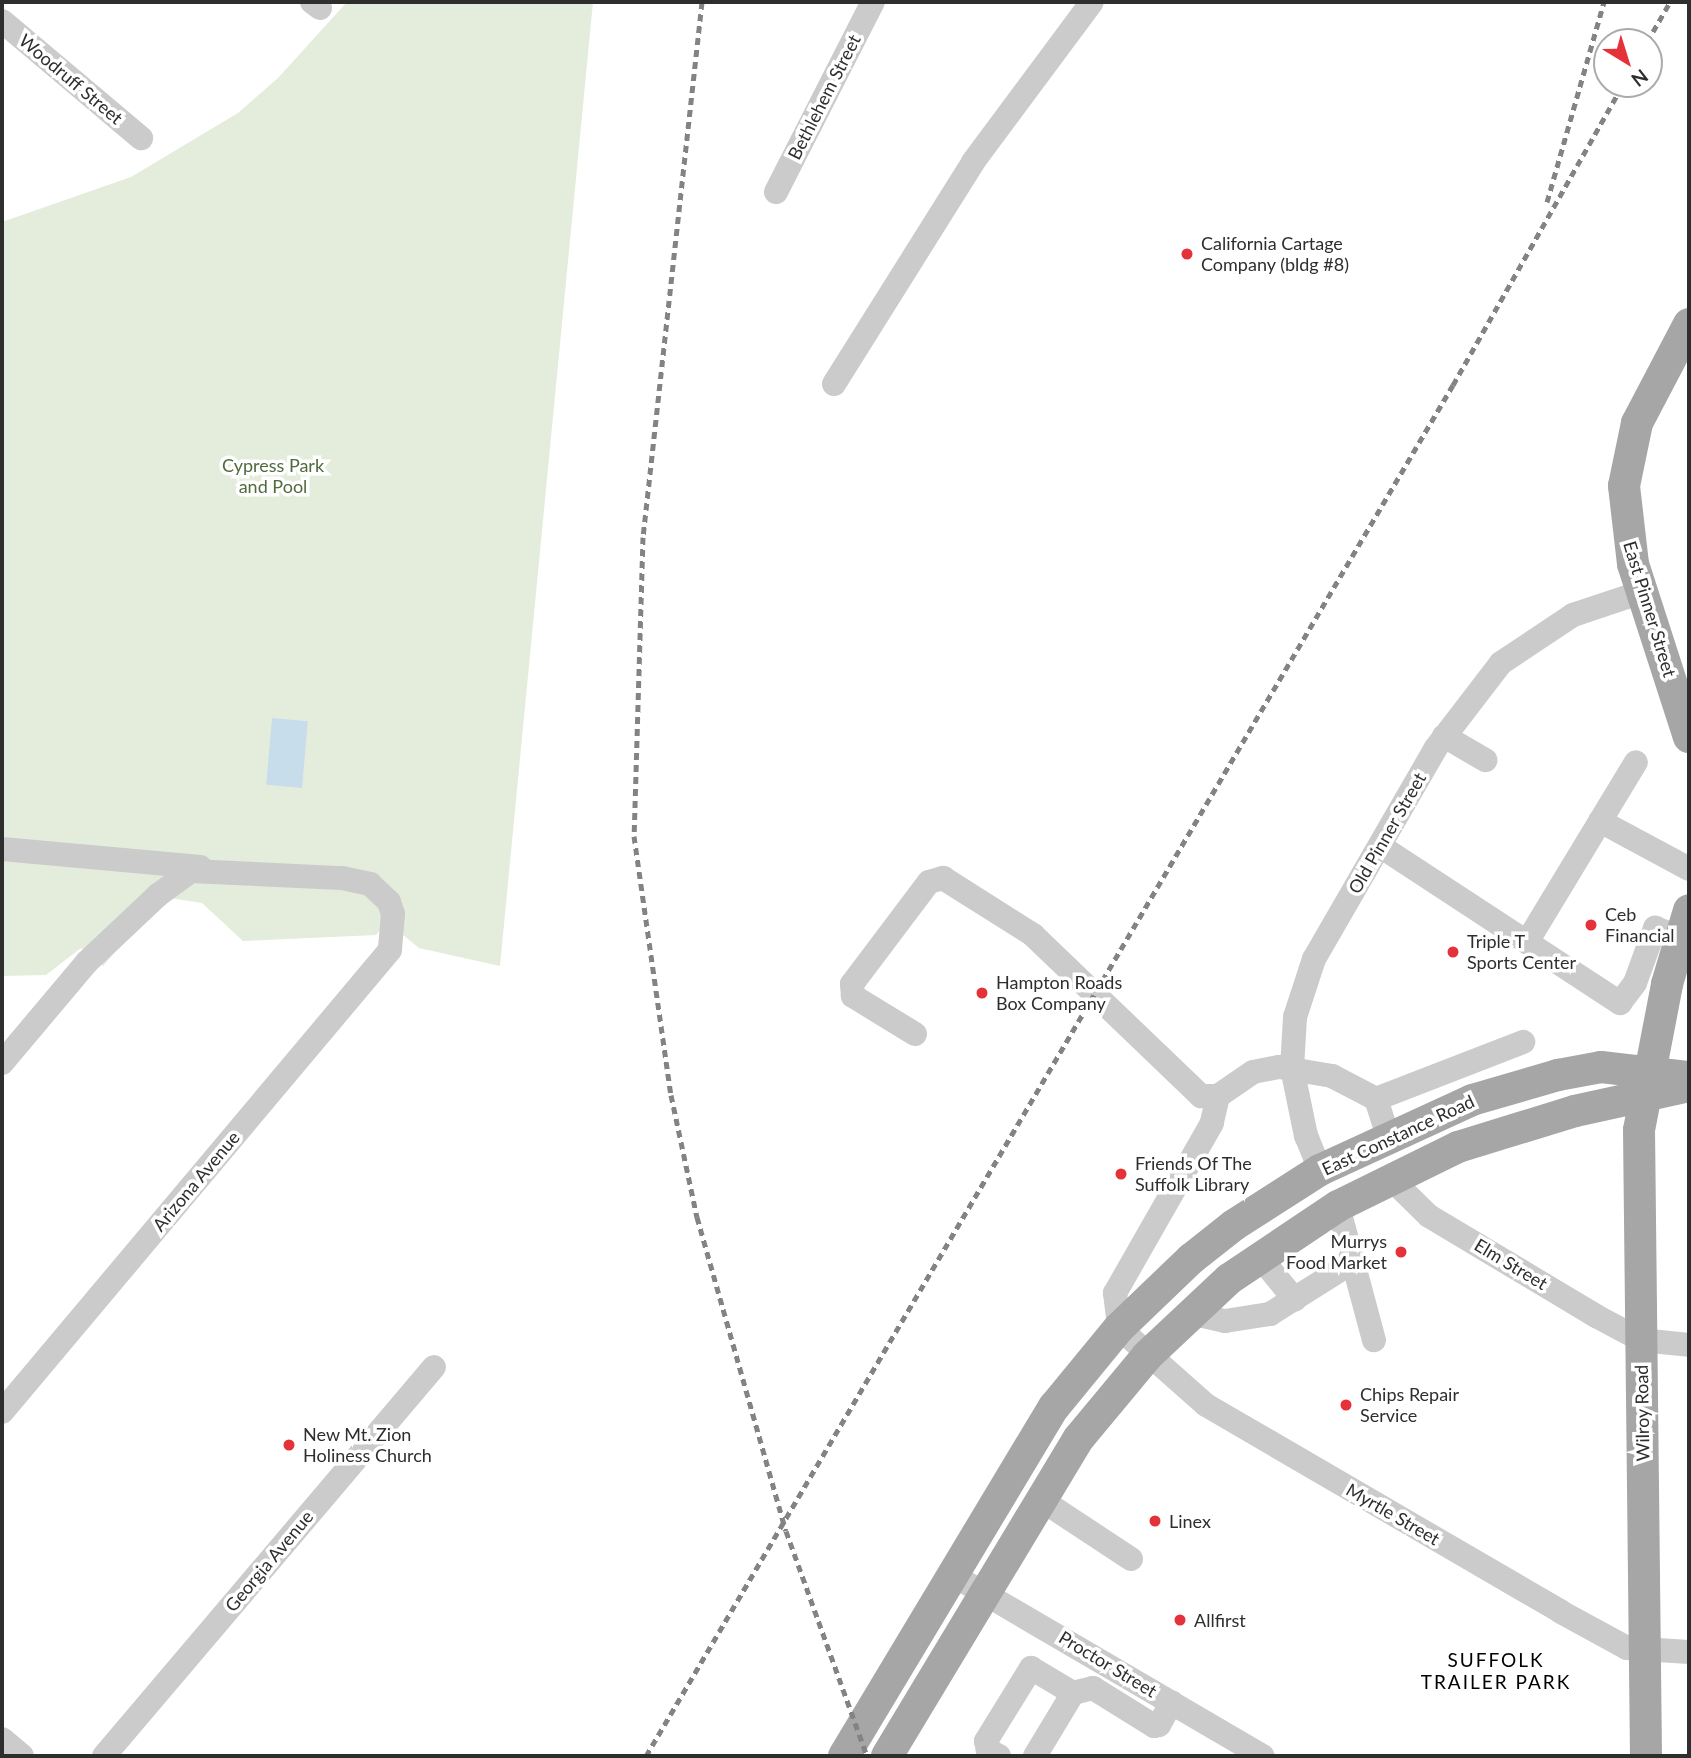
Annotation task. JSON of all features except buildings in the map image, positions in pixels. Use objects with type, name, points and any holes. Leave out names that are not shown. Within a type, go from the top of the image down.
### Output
[{"type":"main road","name":"East Pinner Street","points":[[1689,324],[1649,393],[1628,454],[1625,519],[1642,592],[1689,737]]},
{"type":"main road","points":[[1645,1084],[1685,924]]},
{"type":"main road","name":"East Constance Road","points":[[844,1756],[1047,1416],[1119,1328],[1234,1225],[1320,1170],[1388,1136],[1472,1100],[1558,1075],[1601,1067],[1645,1084],[1689,1086]]},
{"type":"main road","name":"East Constance Road","points":[[887,1756],[1079,1438],[1147,1356],[1190,1312],[1260,1257],[1338,1206],[1390,1178],[1513,1128],[1645,1084],[1689,1077]]},
{"type":"main road","name":"Wilroy Road","points":[[1645,1084],[1641,1340],[1646,1756]]},
{"type":"street","name":"Bethlehem Street","points":[[776,192],[873,2]]},
{"type":"street","points":[[834,384],[973,162],[1092,2]]},
{"type":"street","name":"Woodruff Street","points":[[2,21],[141,138]]},
{"type":"street","name":"Old Pinner Street","points":[[1320,1170],[1306,1136],[1292,1068],[1295,1017],[1303,988],[1380,846],[1444,736],[1501,663],[1573,615],[1642,592]]},
{"type":"street","points":[[1444,736],[1485,760]]},
{"type":"street","points":[[1527,942],[1636,762]]},
{"type":"street","points":[[1600,821],[1689,869]]},
{"type":"street","points":[[1380,846],[1620,1003],[1635,983],[1655,928],[1685,924]]},
{"type":"street","points":[[2,849],[201,867]]},
{"type":"street","points":[[2,1063],[87,962],[158,895],[201,867]]},
{"type":"street","name":"Arizona Avenue","points":[[2,1412],[390,950],[393,931],[389,902],[370,884],[342,878],[201,867]]},
{"type":"street","points":[[915,1034],[853,996],[852,984],[929,882],[943,878],[1033,935],[1192,1091],[1218,1096]]},
{"type":"street","points":[[1376,1099],[1524,1042]]},
{"type":"street","points":[[1119,1328],[1115,1293],[1212,1123],[1218,1096],[1253,1072],[1292,1068],[1332,1076],[1376,1099],[1388,1136]]},
{"type":"street","name":"Elm Street","points":[[1390,1178],[1429,1216],[1641,1340]]},
{"type":"street","points":[[1338,1206],[1374,1340]]},
{"type":"street","points":[[1260,1257],[1295,1300]]},
{"type":"street","points":[[1190,1312],[1225,1321],[1249,1320],[1295,1300],[1353,1262]]},
{"type":"street","name":"Myrtle Street","points":[[1119,1328],[1147,1356],[1217,1412],[1561,1612],[1627,1648],[1689,1652]]},
{"type":"street","points":[[1641,1340],[1689,1345]]},
{"type":"street","name":"Georgia Avenue","points":[[104,1756],[435,1367]]},
{"type":"street","points":[[1040,1499],[1131,1559]]},
{"type":"street","name":"Proctor Street","points":[[951,1574],[1263,1756]]},
{"type":"street","points":[[1035,1756],[1107,1663]]},
{"type":"street","points":[[999,1756],[988,1750],[986,1741],[1025,1672],[1031,1668],[1154,1726],[1159,1725],[1172,1702]]},
{"type":"street","points":[[2,1739],[22,1756]]},
{"type":"green space","name":"Cypress Park and Pool","points":[[347,2],[593,2],[500,966],[419,948],[387,922],[376,935],[243,941],[202,903],[163,897],[103,966],[81,948],[46,975],[2,976],[2,222],[131,177],[238,113],[278,78]]},
{"type":"water","points":[[272,718],[308,721],[302,788],[266,785]]},
{"type":"railway","points":[[702,2],[643,537],[634,836],[671,1095],[697,1217],[786,1531],[867,1756]]},
{"type":"railway","points":[[1547,202],[1604,2]]},
{"type":"railway","points":[[1655,28],[1670,2]]},
{"type":"railway","points":[[646,1756],[1453,385],[1615,98]]},
{"type":"place","name":"California Cartage Company (bldg #8)","points":[[1187,254]]},
{"type":"place","name":"Ceb Financial","points":[[1591,925]]},
{"type":"place","name":"Triple T Sports Center","points":[[1453,952]]},
{"type":"place","name":"Hampton Roads Box Company","points":[[982,993]]},
{"type":"place","name":"Friends Of The Suffolk Library","points":[[1121,1174]]},
{"type":"place","name":"Murrys Food Market","points":[[1401,1252]]},
{"type":"place","name":"Chips Repair Service","points":[[1346,1405]]},
{"type":"place","name":"New Mt. Zion Holiness Church","points":[[289,1445]]},
{"type":"place","name":"Linex","points":[[1155,1521]]},
{"type":"place","name":"Allfirst","points":[[1180,1620]]},
{"type":"district","name":"SUFFOLK TRAILER PARK","points":[[1496,1671]]}]
